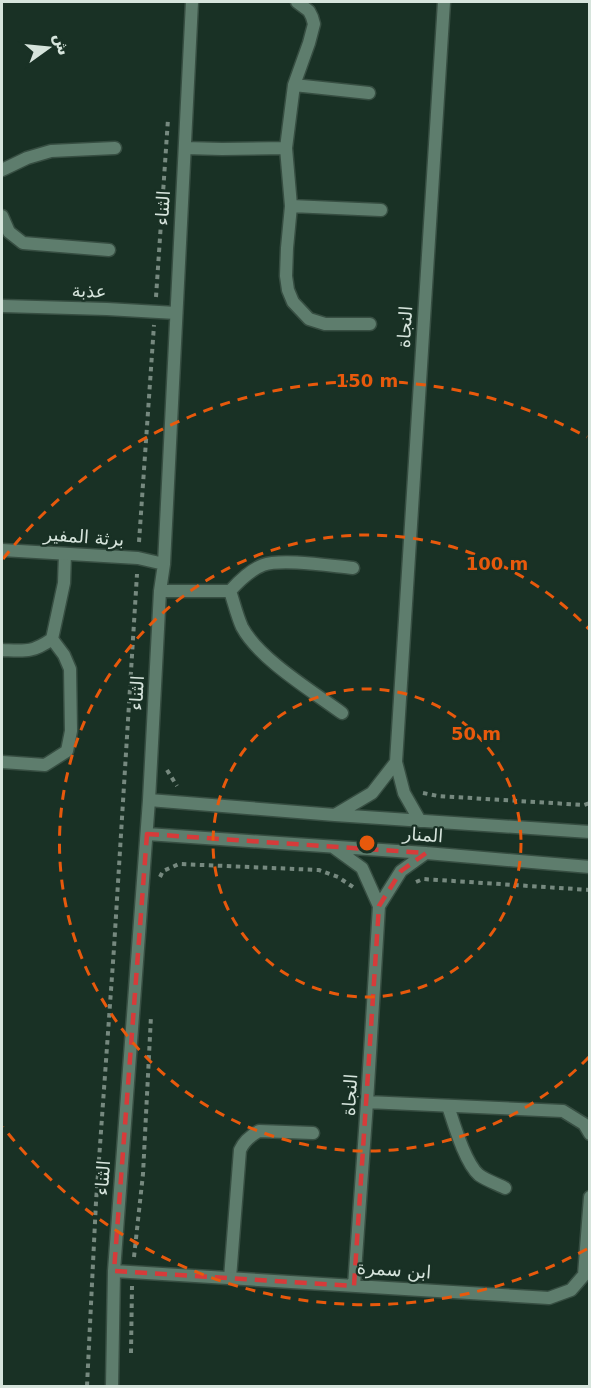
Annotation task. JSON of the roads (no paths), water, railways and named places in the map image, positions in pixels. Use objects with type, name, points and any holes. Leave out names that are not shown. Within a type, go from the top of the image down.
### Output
[{"type":"street","name":"الثناء","points":[[112,1386],[114,1271],[147,834],[160,591],[164,564],[192,2]]},
{"type":"street","points":[[297,2],[309,11],[314,24],[294,85],[286,148],[291,206],[287,248],[288,290],[293,302],[309,319],[326,324],[370,324]]},
{"type":"street","name":"النجاة","points":[[420,821],[404,793],[396,762],[444,2]]},
{"type":"street","points":[[294,85],[369,93]]},
{"type":"street","points":[[2,170],[27,158],[51,151],[115,148]]},
{"type":"street","points":[[184,148],[286,148]]},
{"type":"street","points":[[291,206],[381,210]]},
{"type":"street","points":[[2,216],[9,232],[23,243],[109,250]]},
{"type":"street","name":"عذبة","points":[[2,306],[176,313]]},
{"type":"street","name":"برثة المفير","points":[[2,550],[138,558],[164,564]]},
{"type":"street","points":[[2,650],[25,651],[39,648],[52,639],[64,583],[66,554]]},
{"type":"street","points":[[160,591],[230,591],[244,576],[263,565],[279,562],[353,567]]},
{"type":"street","points":[[230,591],[242,626],[254,644],[291,677],[342,713]]},
{"type":"street","points":[[2,762],[45,765],[67,751],[71,731],[70,669],[64,655],[52,639]]},
{"type":"street","points":[[335,815],[372,793],[396,762]]},
{"type":"street","name":"المنار","points":[[149,800],[590,832]]},
{"type":"street","name":"المنار","points":[[147,834],[590,867]]},
{"type":"street","name":"النجاة","points":[[333,847],[362,868],[379,906],[368,1102],[354,1286]]},
{"type":"street","name":"النجاة","points":[[379,906],[400,872],[426,853]]},
{"type":"street","points":[[368,1102],[563,1111],[584,1124],[590,1134]]},
{"type":"street","points":[[448,1106],[460,1142],[471,1165],[479,1175],[505,1188]]},
{"type":"street","points":[[230,1278],[240,1150],[243,1143],[259,1131],[314,1133]]},
{"type":"street","name":"ابن سمرة","points":[[114,1271],[549,1298],[571,1290],[584,1275],[590,1197]]}]
